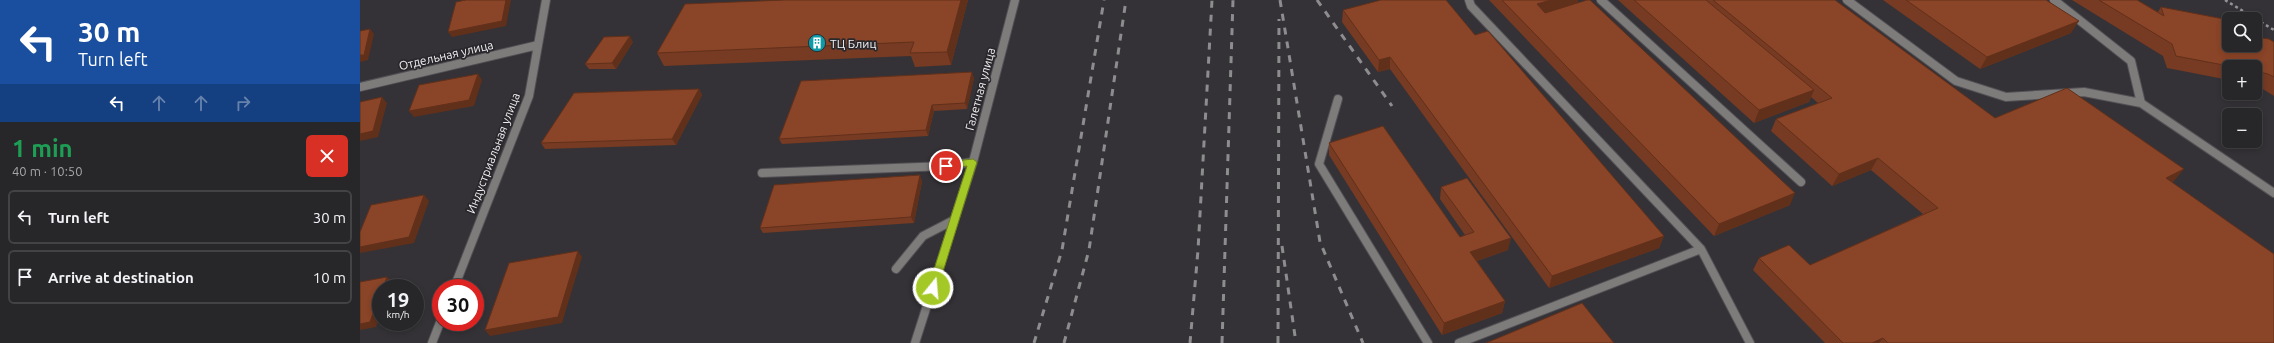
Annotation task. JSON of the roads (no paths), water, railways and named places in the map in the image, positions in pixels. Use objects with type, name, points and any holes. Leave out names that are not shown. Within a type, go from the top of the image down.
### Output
[{"type":"street","name":"Индустриальная улица","points":[[457,279],[528,96],[546,0]]},
{"type":"street","name":"Галетная улица","points":[[915,343],[973,162],[1015,0]]},
{"type":"street","points":[[1469,0],[1471,6],[1701,249],[1750,343]]},
{"type":"street","points":[[1601,0],[1801,182]]},
{"type":"street","points":[[1846,0],[1956,81],[2006,97],[2084,92],[2141,103],[2274,193]]},
{"type":"street","points":[[2054,0],[2130,61],[2141,103]]},
{"type":"street","name":"Отдельная улица","points":[[360,87],[538,45]]},
{"type":"street","points":[[1338,99],[1319,164],[1428,343]]},
{"type":"street","points":[[762,172],[946,166],[973,162]]},
{"type":"street","points":[[896,269],[923,236],[954,220]]},
{"type":"street","points":[[1459,343],[1701,249]]},
{"type":"street","points":[[432,343],[437,331]]},
{"type":"railway","points":[[1034,343],[1062,250],[1104,0]]},
{"type":"railway","points":[[1064,343],[1089,250],[1126,0]]},
{"type":"railway","points":[[1190,343],[1198,250],[1212,0]]},
{"type":"railway","points":[[1222,343],[1233,0]]},
{"type":"railway","points":[[1280,0],[1320,242],[1363,343]]},
{"type":"railway","points":[[1317,0],[1392,106]]},
{"type":"railway","points":[[1278,343],[1279,19]]},
{"type":"railway","points":[[1282,246],[1296,343]]},
{"type":"place","name":"ТЦ Блиц","points":[[817,43]]}]
